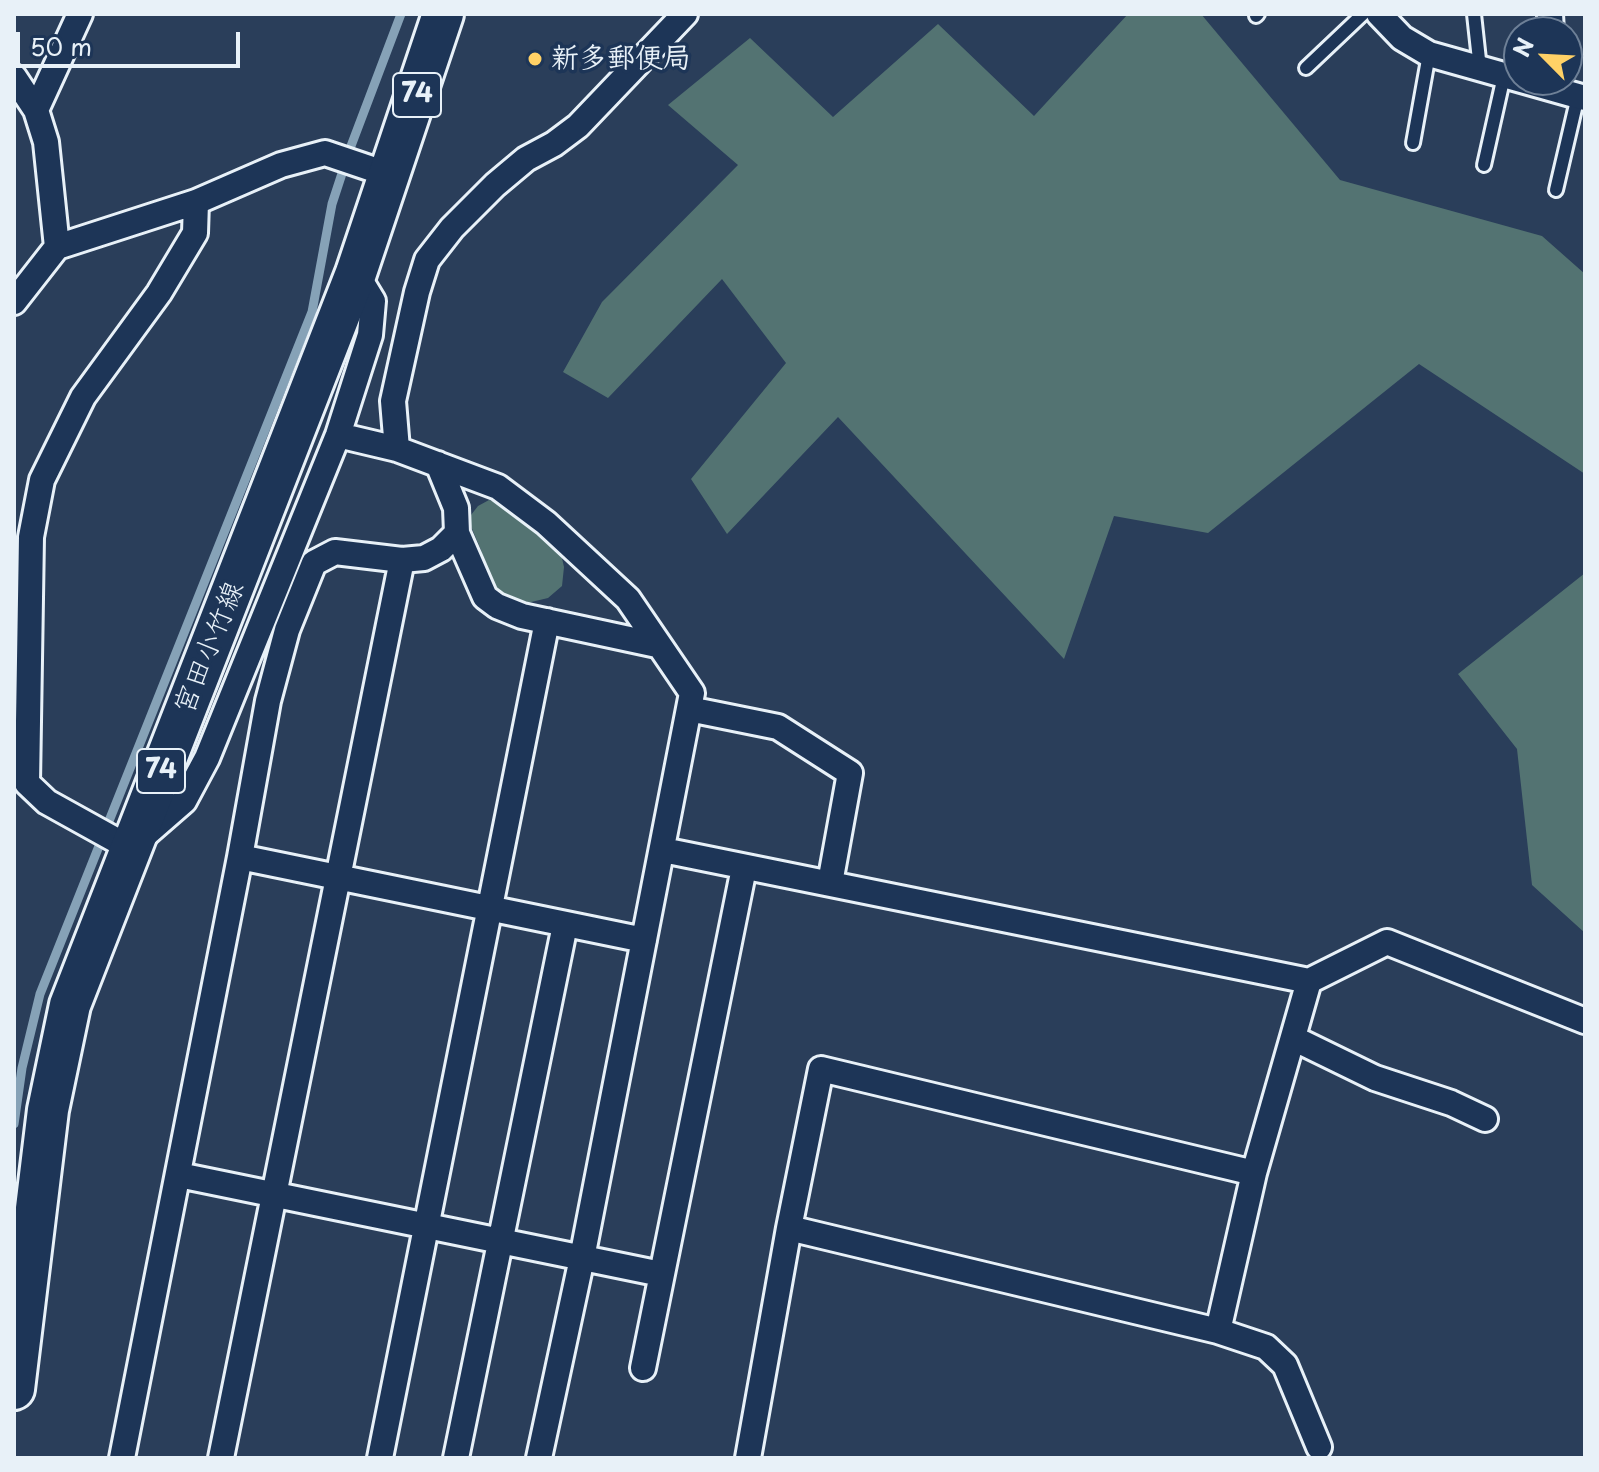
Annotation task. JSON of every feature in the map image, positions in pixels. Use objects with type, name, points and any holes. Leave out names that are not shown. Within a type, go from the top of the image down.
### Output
[{"type":"main road","name":"宮田小竹線","points":[[14,1389],[48,1110],[70,1005],[356,273],[443,14]]},
{"type":"street","points":[[36,110],[80,14]]},
{"type":"street","points":[[397,449],[393,401],[427,260],[452,228],[495,185],[526,159],[578,126],[685,14]]},
{"type":"street","points":[[1379,14],[1401,26],[1429,54],[1503,76]]},
{"type":"street","points":[[14,77],[36,110],[46,142],[57,247]]},
{"type":"street","points":[[14,302],[57,247],[196,202],[281,165],[325,153],[390,175]]},
{"type":"street","points":[[196,202],[195,233],[159,293],[83,397],[42,480],[31,537],[27,783],[47,802],[130,848],[184,801],[207,758],[338,435],[370,335],[373,301],[356,273]]},
{"type":"street","points":[[338,435],[397,449],[498,487],[546,523],[628,599],[692,693],[582,1258],[539,1458]]},
{"type":"street","points":[[438,464],[456,508],[457,533],[485,597],[497,606],[522,616],[657,645]]},
{"type":"street","points":[[122,1458],[268,701],[287,630],[314,563],[335,552],[402,560],[424,558],[441,549],[457,533]]},
{"type":"street","points":[[221,1458],[402,560]]},
{"type":"street","points":[[380,1458],[547,621]]},
{"type":"street","points":[[689,709],[778,727],[850,773],[830,883]]},
{"type":"street","points":[[663,850],[1309,981],[1387,942],[1585,1021]]},
{"type":"street","points":[[240,857],[644,940]]},
{"type":"street","points":[[643,1368],[744,868]]},
{"type":"street","points":[[456,1458],[565,925]]},
{"type":"street","points":[[1218,1331],[1254,1173],[1309,981]]},
{"type":"street","points":[[1293,1038],[1375,1078],[1451,1103],[1485,1119]]},
{"type":"street","points":[[748,1458],[821,1069],[1254,1173]]},
{"type":"street","points":[[179,1175],[661,1274]]},
{"type":"street","points":[[789,1228],[1218,1331],[1266,1347],[1285,1365],[1319,1447]]},
{"type":"lane","points":[[1306,68],[1363,14]]},
{"type":"lane","points":[[1474,14],[1480,69]]},
{"type":"lane","points":[[1413,143],[1429,54]]},
{"type":"lane","points":[[1484,165],[1503,80]]},
{"type":"lane","points":[[1556,190],[1568,96]]},
{"type":"green space","points":[[1128,14],[1201,14],[1340,180],[1542,236],[1585,274],[1585,474],[1419,364],[1208,533],[1114,516],[1064,659],[838,417],[727,534],[691,479],[786,363],[722,279],[608,398],[563,372],[602,302],[738,165],[668,105],[750,38],[833,117],[938,24],[1034,116]]},
{"type":"green space","points":[[489,500],[501,503],[547,537],[561,554],[564,567],[562,586],[548,598],[527,603],[500,592],[488,583],[481,550],[470,524],[471,515],[478,506]]},
{"type":"green space","points":[[1585,573],[1585,933],[1532,885],[1517,749],[1458,674]]},
{"type":"waterway","points":[[14,1124],[22,1068],[40,994],[312,312],[332,204],[401,14]]},
{"type":"place","name":"新多郵便局","points":[[535,59]]}]
